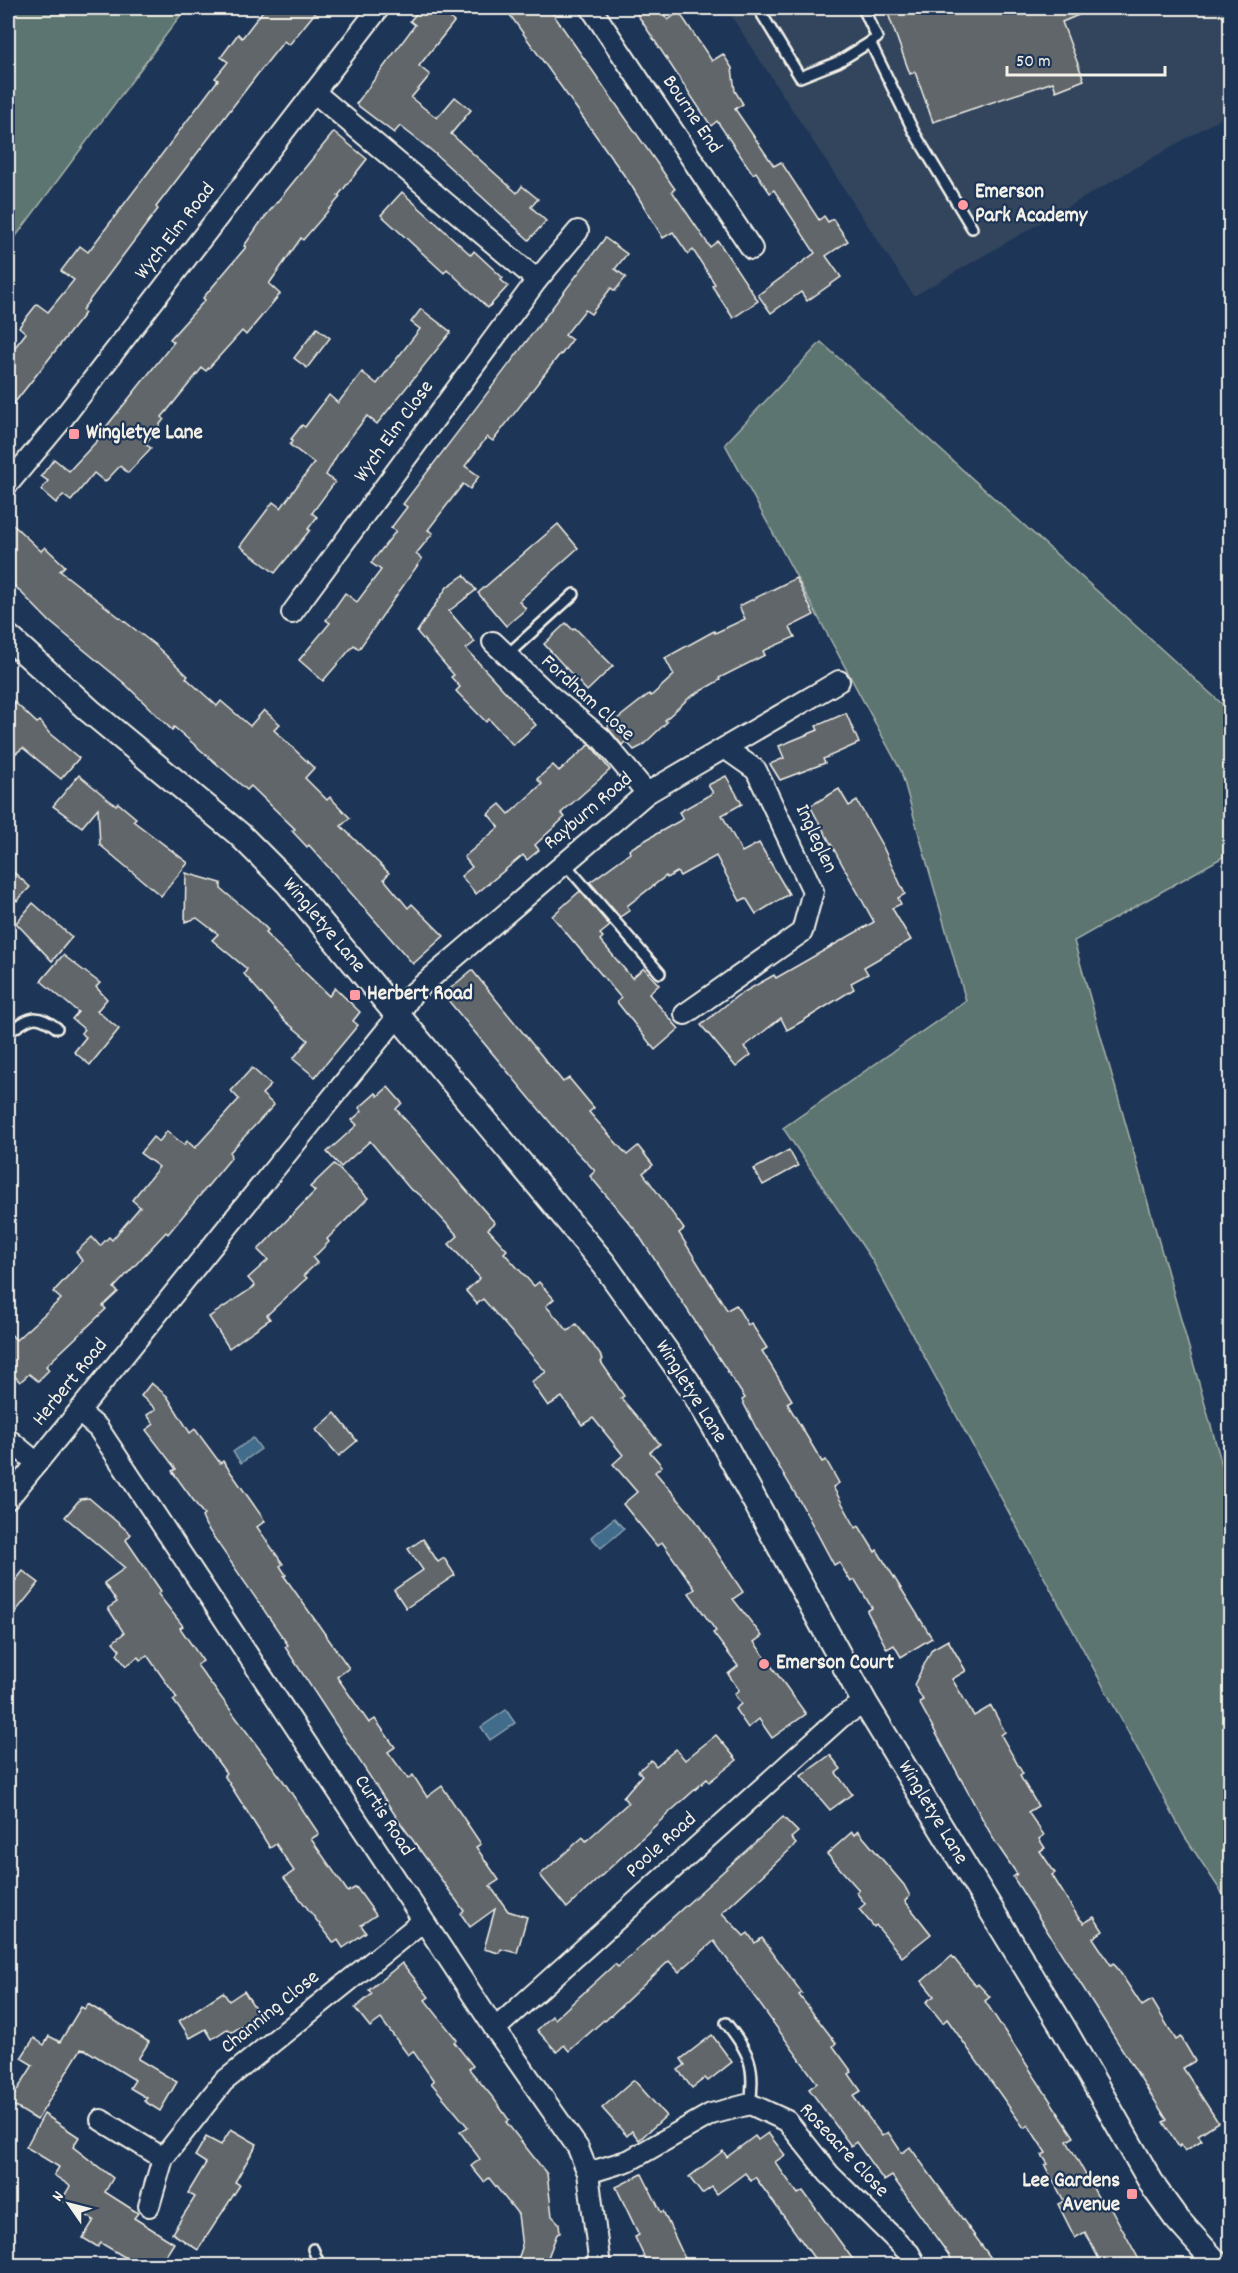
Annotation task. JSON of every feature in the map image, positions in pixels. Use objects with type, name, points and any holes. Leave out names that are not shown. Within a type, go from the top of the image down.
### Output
[{"type":"street","name":"Wych Elm Road","points":[[8,484],[64,417],[379,8]]},
{"type":"street","name":"Bourne End","points":[[591,8],[752,249]]},
{"type":"street","points":[[314,92],[537,280]]},
{"type":"street","name":"Wych Elm Close","points":[[292,613],[537,280],[578,231]]},
{"type":"street","name":"Wingletye Lane","points":[[8,637],[90,711],[239,834],[288,883],[566,1215],[673,1361],[714,1426],[865,1703],[1062,2026],[1155,2189],[1176,2218],[1219,2265]]},
{"type":"street","name":"Fordham Close","points":[[499,650],[602,738],[647,793]]},
{"type":"street","name":"Rayburn Road","points":[[398,1016],[412,994],[647,793],[839,681]]},
{"type":"street","name":"Ingleglen","points":[[684,1014],[802,932],[813,891],[756,770],[726,749]]},
{"type":"street","name":"Herbert Road","points":[[8,1499],[398,1016]]},
{"type":"street","name":"Curtis Road","points":[[79,1412],[98,1428],[423,1921],[578,2148],[588,2173],[600,2265]]},
{"type":"street","points":[[8,1439],[37,1463]]},
{"type":"street","name":"Poole Road","points":[[495,2029],[842,1717],[865,1703]]},
{"type":"street","name":"Channing Close","points":[[149,2206],[163,2158],[224,2082],[423,1921]]},
{"type":"street","points":[[588,2173],[630,2160],[711,2114],[750,2104]]},
{"type":"street","name":"Roseacre Close","points":[[750,2104],[787,2121],[829,2174],[909,2253],[916,2265]]},
{"type":"street","points":[[101,2120],[163,2158]]},
{"type":"lane","points":[[758,8],[800,77],[838,62],[877,38],[863,8]]},
{"type":"lane","points":[[870,42],[914,132],[972,228]]},
{"type":"lane","points":[[499,650],[574,594]]},
{"type":"lane","points":[[565,864],[660,973]]},
{"type":"lane","points":[[8,1033],[32,1017],[42,1017],[57,1028]]},
{"type":"lane","points":[[726,2023],[746,2049],[754,2078],[750,2104]]},
{"type":"lane","points":[[313,2249],[320,2265]]},
{"type":"shaded area","name":"Emerson Park Academy","points":[[726,8],[1230,8],[1230,113],[914,296]]},
{"type":"shaded area","points":[[253,1438],[261,1449],[241,1463],[233,1452]]},
{"type":"shaded area","points":[[614,1518],[624,1529],[601,1548],[591,1537]]},
{"type":"shaded area","points":[[506,1710],[515,1723],[490,1740],[481,1727]]},
{"type":"green space","points":[[8,8],[186,8],[8,247]]},
{"type":"green space","points":[[821,342],[1230,711],[1230,853],[1074,941],[1230,1493],[1230,1905],[1185,1837],[872,1260],[783,1128],[966,1001],[901,771],[725,444]]},
{"type":"building","points":[[265,8],[319,8],[289,45],[284,41],[257,75],[156,207],[158,209],[82,310],[85,313],[8,411],[8,356],[26,333],[19,327],[37,304],[48,312],[74,280],[61,271],[80,246],[88,252],[218,80],[215,78],[228,62],[221,57],[238,34],[242,38]]},
{"type":"building","points":[[421,8],[460,8],[451,19],[454,22],[419,66],[430,75],[411,98],[437,118],[455,97],[471,110],[451,134],[517,193],[522,186],[538,199],[531,207],[546,221],[529,240],[432,151],[400,126],[394,133],[356,104],[415,25],[410,21]]},
{"type":"building","points":[[519,8],[549,8],[675,189],[672,191],[710,247],[718,241],[758,301],[733,318],[712,286],[715,284],[693,250],[688,254],[673,232],[663,238],[631,185],[510,15]]},
{"type":"building","points":[[633,8],[659,8],[668,20],[679,12],[712,61],[723,54],[732,68],[735,91],[743,104],[735,109],[774,166],[781,162],[819,220],[824,216],[828,222],[833,219],[848,241],[826,256],[841,277],[807,301],[801,292],[771,313],[758,295],[815,253],[774,190],[770,193],[756,172],[753,174],[717,121],[711,126]]},
{"type":"building","points":[[886,8],[1095,8],[1062,22],[1084,80],[1056,91],[1053,82],[933,122],[915,72],[910,74]]},
{"type":"building","points":[[334,132],[367,159],[338,196],[340,197],[303,240],[301,238],[269,284],[280,294],[246,335],[242,331],[206,371],[202,368],[162,417],[164,419],[145,444],[151,448],[128,473],[120,466],[105,482],[94,473],[71,501],[63,495],[56,503],[41,490],[48,481],[41,476],[54,459],[69,471],[108,429],[106,427],[174,342],[170,339],[205,300],[203,298],[246,247],[244,246],[260,223]]},
{"type":"building","points":[[402,192],[471,255],[474,251],[503,278],[501,280],[508,286],[488,308],[447,269],[444,273],[381,215]]},
{"type":"building","points":[[605,238],[627,254],[615,269],[626,277],[615,291],[611,288],[591,314],[585,310],[565,335],[572,340],[561,355],[493,441],[487,437],[465,466],[479,476],[470,489],[463,484],[428,530],[433,533],[416,554],[422,559],[359,649],[354,645],[323,681],[299,660],[330,623],[326,620],[345,593],[357,602],[381,570],[371,563],[396,531],[391,528],[407,507],[403,504]]},
{"type":"building","points":[[421,309],[451,332],[377,424],[367,416],[339,452],[326,475],[335,482],[312,513],[317,517],[308,529],[310,530],[275,573],[240,546],[273,502],[281,508],[314,463],[290,445],[293,440],[291,439],[302,425],[305,427],[329,395],[338,403],[362,372],[377,384],[420,329],[411,322]]},
{"type":"building","points":[[317,328],[330,338],[307,368],[294,358]]},
{"type":"building","points":[[8,520],[41,551],[45,547],[65,566],[60,571],[155,645],[217,706],[221,701],[250,726],[264,710],[280,724],[274,730],[314,768],[305,778],[327,800],[330,797],[350,818],[341,826],[389,873],[384,879],[408,908],[412,904],[444,936],[413,964],[309,845],[307,847],[292,831],[295,829],[251,786],[247,790],[174,727],[172,730],[124,683],[49,621],[8,579]]},
{"type":"building","points":[[558,524],[578,548],[519,601],[526,609],[506,626],[478,593]]},
{"type":"building","points":[[464,575],[476,590],[449,611],[475,642],[466,649],[536,725],[513,745],[489,719],[486,722],[456,691],[460,687],[451,677],[454,675],[417,632],[447,587]]},
{"type":"building","points":[[796,578],[814,615],[790,627],[795,637],[763,651],[765,655],[719,678],[720,680],[690,697],[642,746],[634,750],[626,741],[622,745],[607,727],[649,694],[651,696],[674,675],[665,658],[714,631],[715,633],[745,619],[739,606]]},
{"type":"building","points":[[566,623],[573,630],[575,628],[613,666],[587,691],[544,644]]},
{"type":"building","points":[[8,696],[37,723],[40,721],[49,733],[79,758],[61,779],[23,748],[8,759]]},
{"type":"building","points":[[846,713],[859,743],[823,759],[825,763],[780,780],[770,764],[784,758],[779,746],[818,730],[816,726]]},
{"type":"building","points":[[590,744],[610,770],[561,813],[565,817],[535,845],[539,850],[527,860],[523,855],[476,894],[461,876],[472,867],[464,857],[499,827],[488,814],[500,804],[509,814],[542,784],[537,779],[553,765],[559,771]]},
{"type":"building","points":[[79,775],[109,800],[116,805],[118,803],[136,818],[133,821],[188,863],[161,896],[100,845],[98,808],[82,827],[53,806]]},
{"type":"building","points":[[726,776],[742,804],[722,815],[742,852],[759,843],[789,894],[756,914],[746,898],[740,901],[716,856],[680,876],[677,872],[667,878],[666,876],[627,906],[630,910],[620,917],[590,882],[630,853],[629,850],[683,819],[679,812],[713,793],[708,785]]},
{"type":"building","points":[[839,789],[849,806],[857,801],[883,847],[905,894],[898,898],[901,904],[892,908],[911,940],[864,967],[868,974],[851,983],[854,989],[801,1022],[787,1030],[781,1018],[744,1047],[751,1055],[736,1067],[701,1025],[737,996],[774,975],[776,978],[874,922],[810,806]]},
{"type":"building","points":[[8,867],[30,887],[17,901],[8,893]]},
{"type":"building","points":[[186,873],[221,883],[221,889],[256,918],[268,930],[265,933],[329,996],[335,988],[360,1012],[353,1021],[358,1025],[315,1077],[293,1059],[308,1040],[284,1020],[244,974],[247,969],[212,940],[218,934],[197,918],[185,922]]},
{"type":"building","points":[[580,891],[610,926],[600,934],[603,937],[600,940],[632,978],[644,968],[659,985],[649,994],[679,1029],[655,1050],[617,1002],[621,998],[552,916]]},
{"type":"building","points":[[33,903],[72,937],[52,961],[16,923]]},
{"type":"building","points":[[63,955],[100,983],[96,987],[107,999],[97,1011],[119,1029],[90,1065],[74,1052],[86,1037],[81,1033],[84,1029],[72,1019],[78,1012],[41,981]]},
{"type":"building","points":[[472,970],[563,1082],[569,1078],[594,1108],[589,1112],[627,1155],[638,1146],[653,1165],[643,1173],[684,1229],[679,1233],[727,1310],[736,1305],[748,1325],[751,1323],[767,1348],[762,1351],[792,1400],[787,1403],[822,1462],[826,1460],[839,1483],[833,1487],[856,1528],[859,1526],[875,1552],[877,1550],[932,1638],[901,1657],[894,1645],[887,1649],[867,1611],[872,1608],[855,1580],[851,1582],[839,1562],[834,1565],[802,1505],[756,1428],[742,1400],[745,1398],[636,1231],[590,1176],[595,1171],[559,1133],[447,999],[449,996],[446,992]]},
{"type":"building","points":[[252,1068],[271,1085],[262,1094],[274,1105],[230,1152],[231,1158],[168,1234],[166,1232],[114,1288],[118,1292],[103,1306],[106,1309],[46,1366],[49,1370],[38,1381],[29,1374],[20,1382],[8,1369],[8,1331],[16,1340],[61,1299],[53,1292],[82,1261],[76,1252],[92,1237],[100,1246],[109,1237],[112,1240],[140,1207],[132,1200],[159,1167],[140,1153],[153,1137],[159,1142],[167,1131],[184,1145],[187,1141],[195,1148],[239,1099],[231,1091]]},
{"type":"building","points":[[388,1087],[402,1103],[396,1109],[495,1223],[488,1229],[507,1250],[504,1253],[534,1286],[539,1282],[554,1299],[546,1306],[568,1331],[576,1324],[603,1359],[601,1362],[624,1396],[621,1398],[660,1444],[650,1452],[662,1466],[655,1472],[694,1518],[743,1592],[733,1599],[762,1636],[754,1642],[806,1714],[772,1738],[759,1719],[748,1728],[735,1709],[741,1704],[734,1694],[739,1690],[728,1674],[738,1666],[713,1633],[716,1631],[689,1593],[695,1589],[662,1542],[657,1546],[623,1504],[637,1492],[613,1464],[623,1455],[593,1418],[582,1425],[562,1397],[548,1406],[531,1382],[546,1372],[483,1299],[477,1304],[466,1291],[480,1278],[449,1244],[458,1236],[419,1194],[410,1189],[370,1141],[341,1167],[327,1152],[357,1125],[352,1120],[362,1111],[359,1108],[376,1093],[378,1096]]},
{"type":"building","points":[[789,1150],[798,1166],[763,1185],[754,1169]]},
{"type":"building","points":[[334,1164],[368,1198],[327,1239],[329,1242],[313,1258],[317,1263],[304,1275],[307,1278],[267,1315],[270,1319],[229,1348],[209,1317],[255,1286],[248,1278],[268,1260],[258,1250],[315,1191],[310,1187]]},
{"type":"building","points":[[151,1383],[167,1396],[190,1433],[195,1429],[220,1463],[223,1461],[265,1521],[257,1527],[283,1564],[280,1566],[286,1575],[284,1576],[349,1668],[337,1677],[369,1723],[375,1719],[395,1747],[388,1752],[408,1779],[413,1775],[427,1797],[442,1786],[481,1844],[476,1847],[499,1880],[490,1886],[508,1911],[527,1917],[517,1953],[501,1949],[499,1953],[484,1949],[495,1909],[470,1927],[461,1914],[464,1911],[399,1821],[285,1647],[288,1645],[206,1526],[202,1517],[204,1515],[172,1471],[176,1469],[146,1430],[154,1424],[147,1415],[156,1409],[141,1396]]},
{"type":"building","points":[[335,1413],[357,1441],[339,1456],[316,1430]]},
{"type":"building","points":[[89,1498],[131,1534],[126,1540],[161,1591],[158,1594],[183,1626],[180,1628],[203,1661],[197,1665],[284,1782],[319,1834],[311,1839],[348,1892],[356,1887],[376,1915],[361,1925],[366,1932],[343,1948],[338,1940],[334,1943],[284,1878],[294,1871],[276,1844],[270,1848],[224,1775],[226,1773],[173,1700],[177,1698],[147,1655],[140,1660],[138,1657],[126,1666],[117,1654],[120,1650],[113,1642],[124,1633],[108,1608],[117,1602],[104,1583],[125,1568],[65,1517],[80,1499]]},
{"type":"building","points":[[423,1539],[438,1562],[444,1558],[455,1575],[406,1608],[394,1590],[423,1570],[408,1549]]},
{"type":"building","points":[[23,1571],[39,1583],[8,1621],[8,1590]]},
{"type":"building","points":[[948,1640],[966,1671],[952,1679],[974,1716],[991,1706],[1005,1732],[1001,1735],[1023,1774],[1020,1776],[1038,1806],[1028,1812],[1044,1835],[1039,1839],[1045,1848],[1040,1851],[1055,1873],[1052,1875],[1084,1923],[1094,1917],[1103,1931],[1093,1938],[1111,1965],[1114,1963],[1142,2006],[1152,2000],[1176,2040],[1181,2037],[1195,2061],[1183,2068],[1218,2122],[1198,2135],[1202,2140],[1185,2151],[1181,2145],[1179,2147],[1163,2122],[1167,2120],[1013,1877],[1017,1874],[994,1840],[919,1702],[923,1700],[914,1685],[932,1649]]},
{"type":"building","points":[[716,1735],[737,1760],[709,1782],[707,1779],[567,1908],[540,1875],[583,1837],[586,1841],[628,1803],[623,1797],[642,1775],[638,1771],[651,1760],[656,1766],[676,1749],[685,1760]]},
{"type":"building","points":[[830,1755],[841,1769],[836,1773],[852,1794],[830,1810],[801,1776]]},
{"type":"building","points":[[783,1817],[798,1832],[791,1838],[796,1844],[722,1913],[744,1936],[748,1933],[755,1943],[762,1938],[802,1993],[799,1995],[836,2043],[833,2046],[852,2072],[849,2074],[861,2091],[853,2096],[882,2136],[888,2132],[902,2153],[910,2147],[996,2265],[956,2265],[892,2176],[884,2181],[856,2142],[851,2146],[809,2089],[817,2083],[714,1941],[679,1972],[669,1961],[569,2051],[564,2045],[557,2052],[537,2030],[552,2016],[555,2019],[615,1964],[618,1967]]},
{"type":"building","points":[[858,1831],[904,1885],[910,1896],[905,1901],[931,1934],[902,1957],[876,1925],[874,1927],[859,1909],[865,1904],[856,1892],[859,1890],[827,1854],[852,1832],[854,1835]]},
{"type":"building","points":[[952,1956],[976,1986],[978,1984],[990,1997],[985,2001],[1074,2137],[1067,2141],[1103,2206],[1108,2203],[1142,2265],[1102,2265],[1085,2232],[1075,2238],[1058,2204],[1064,2201],[1045,2166],[1048,2164],[1042,2155],[1046,2153],[1028,2125],[1024,2128],[947,2019],[943,2023],[926,2002],[934,1996],[922,1981]]},
{"type":"building","points":[[402,1963],[429,1997],[425,2000],[457,2040],[454,2042],[473,2066],[469,2069],[494,2099],[509,2120],[506,2122],[547,2174],[552,2216],[559,2223],[560,2233],[557,2234],[545,2265],[516,2265],[522,2248],[518,2214],[489,2178],[484,2182],[471,2166],[480,2159],[460,2132],[468,2127],[431,2083],[434,2081],[413,2051],[408,2055],[381,2019],[370,2027],[355,2008],[372,1994],[369,1990]]},
{"type":"building","points":[[244,1991],[259,2014],[232,2032],[227,2029],[212,2039],[206,2029],[190,2038],[179,2021],[223,1992],[229,2001]]},
{"type":"building","points":[[88,2004],[149,2042],[138,2059],[177,2082],[160,2111],[144,2101],[147,2098],[130,2088],[135,2080],[81,2049],[37,2120],[9,2103],[33,2065],[21,2058],[34,2038],[44,2045],[49,2036],[60,2042],[81,2007],[85,2009]]},
{"type":"building","points":[[712,2035],[732,2062],[708,2081],[705,2078],[692,2088],[678,2070],[685,2065],[681,2059]]},
{"type":"building","points":[[634,2080],[666,2116],[639,2140],[632,2131],[627,2136],[602,2108]]},
{"type":"building","points":[[44,2114],[79,2137],[73,2147],[113,2178],[105,2192],[138,2213],[134,2218],[174,2243],[160,2265],[138,2265],[101,2243],[98,2247],[83,2238],[94,2220],[62,2200],[70,2186],[54,2175],[59,2167],[26,2147]]},
{"type":"building","points":[[231,2129],[257,2144],[235,2182],[240,2185],[198,2250],[172,2233],[195,2197],[188,2193],[206,2163],[195,2156],[206,2137],[221,2145]]},
{"type":"building","points":[[768,2133],[785,2155],[775,2162],[798,2194],[803,2191],[857,2265],[819,2265],[755,2177],[751,2181],[745,2173],[717,2194],[712,2187],[702,2194],[689,2177],[723,2151],[727,2157],[755,2136],[758,2140]]},
{"type":"building","points":[[642,2174],[661,2212],[663,2211],[688,2265],[648,2265],[635,2237],[639,2235],[616,2187]]},
{"type":"place","name":"Emerson Park Academy","points":[[963,205]]},
{"type":"place","name":"Wingletye Lane","points":[[74,434]]},
{"type":"place","name":"Herbert Road","points":[[355,995]]},
{"type":"place","name":"Emerson Court","points":[[764,1664]]},
{"type":"place","name":"Lee Gardens Avenue","points":[[1132,2194]]}]
